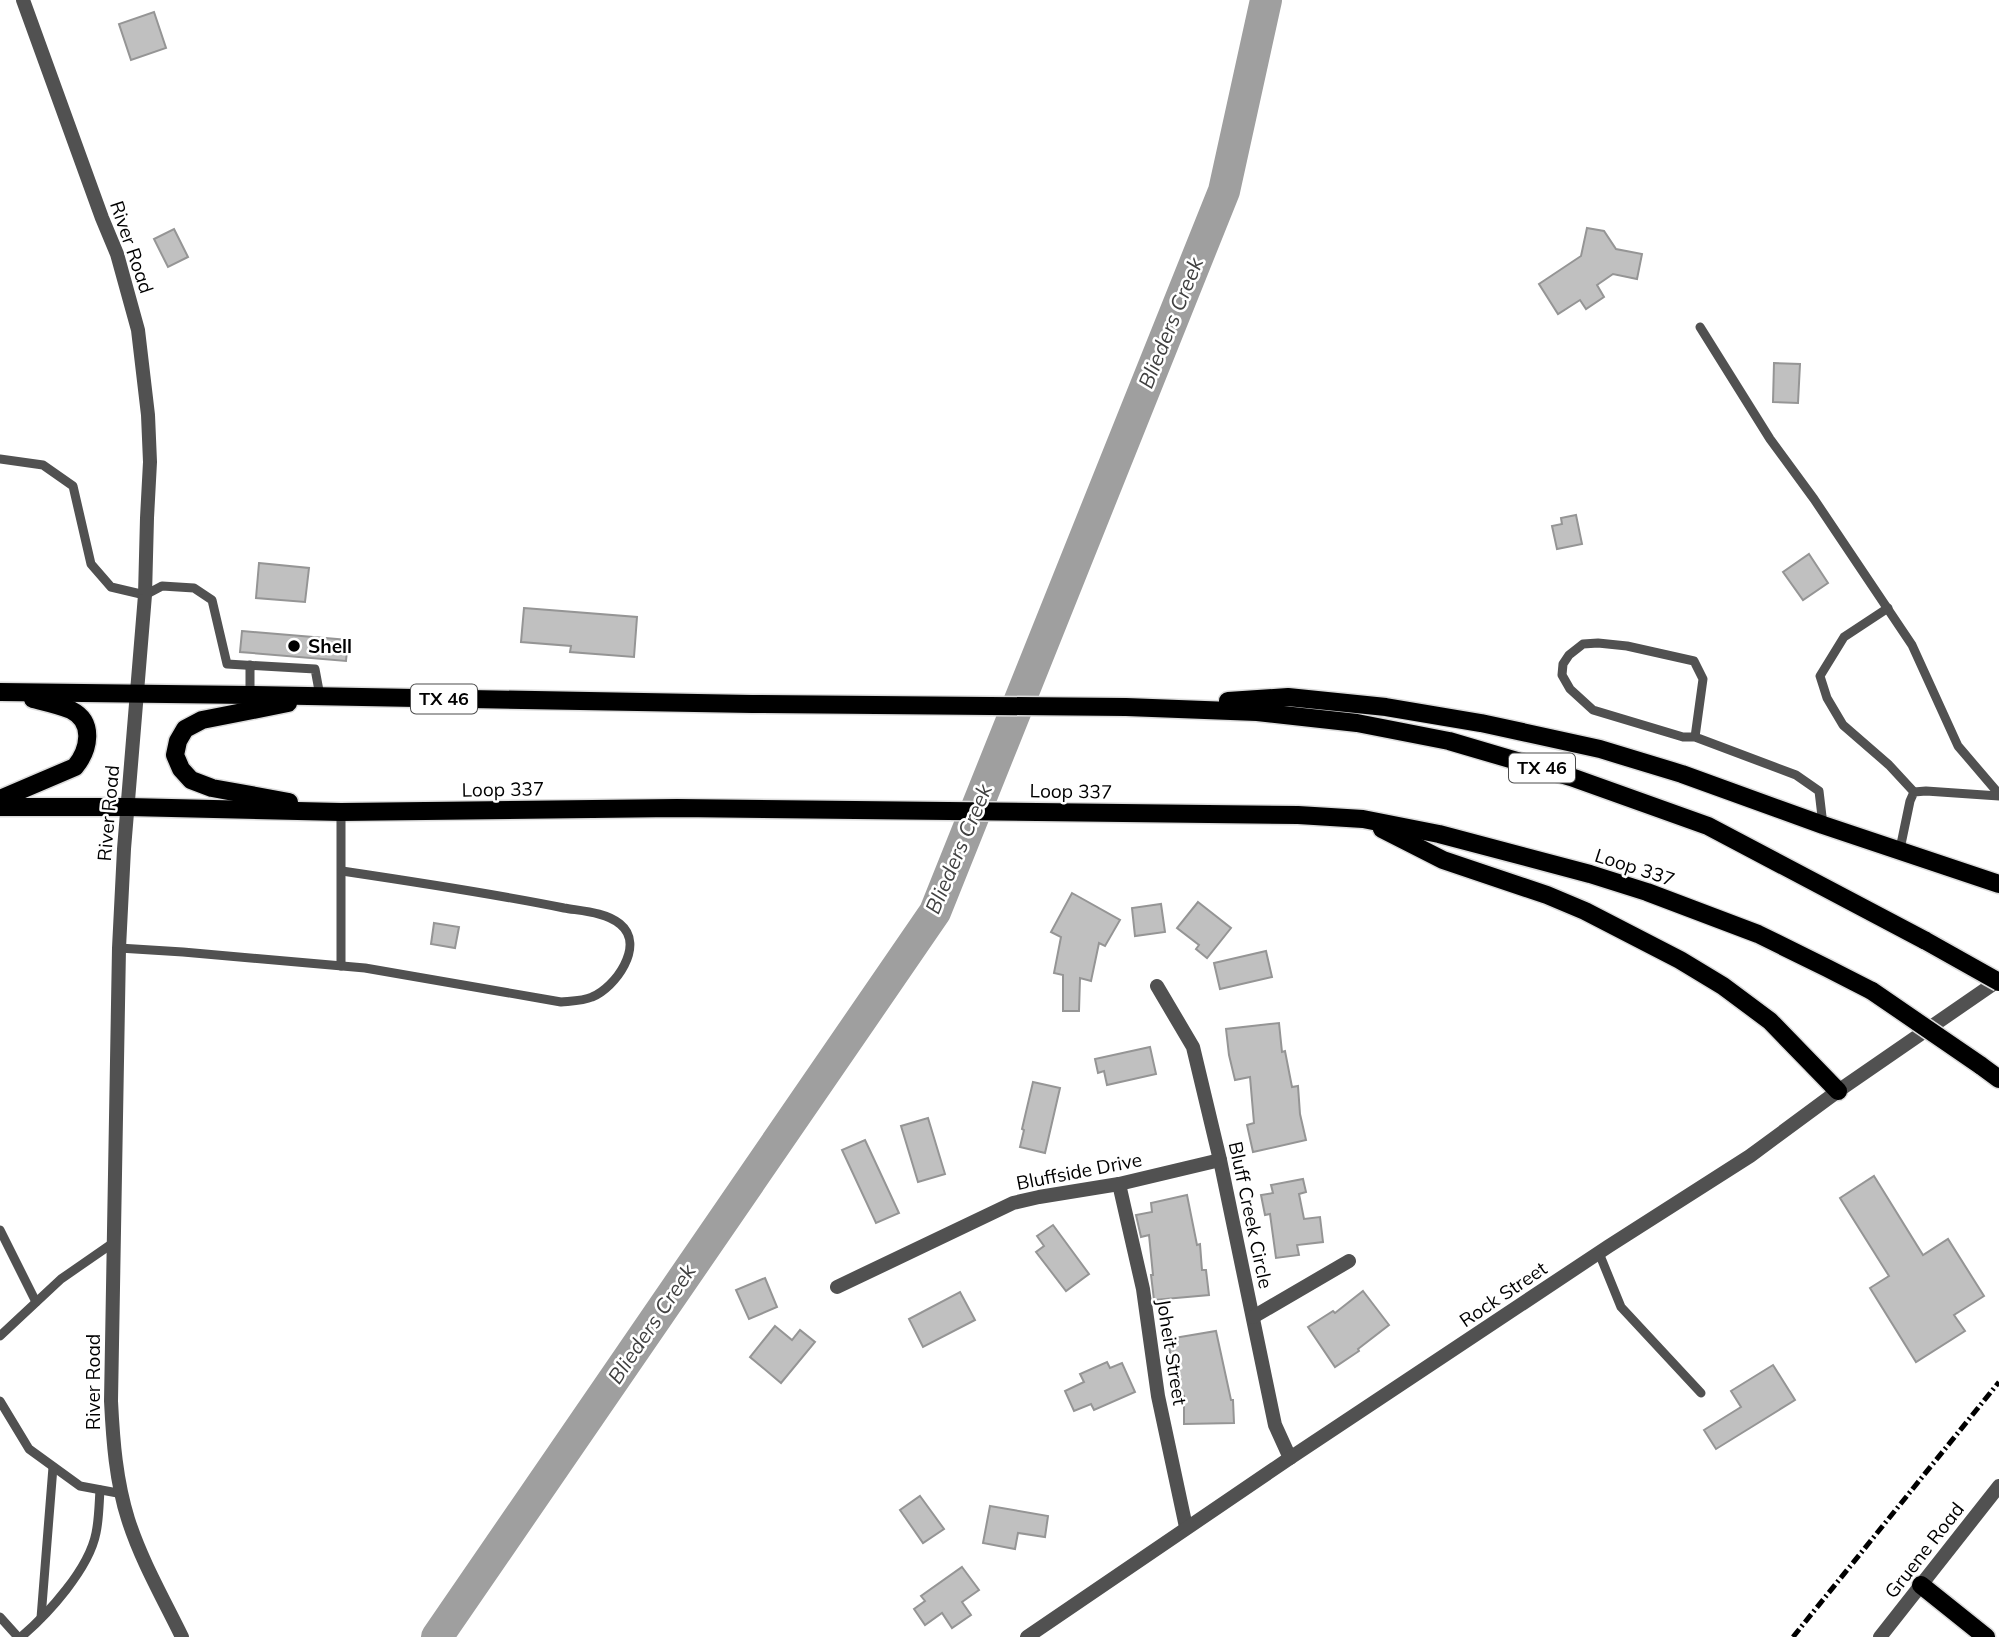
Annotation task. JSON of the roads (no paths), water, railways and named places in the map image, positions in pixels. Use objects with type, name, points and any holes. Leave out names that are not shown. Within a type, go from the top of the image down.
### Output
[{"type":"main road","name":"TX 46","points":[[5,692],[1126,708],[1257,712],[1357,723],[1449,741],[1571,777],[1708,826],[1999,981]]},
{"type":"main road","points":[[0,799],[75,767],[87,747],[88,732],[82,718],[71,710],[5,692]]},
{"type":"main road","points":[[320,696],[202,720],[185,729],[178,741],[175,755],[181,769],[191,780],[212,788],[341,812]]},
{"type":"main road","points":[[1126,708],[1288,697],[1399,709],[1481,723],[1600,749],[1682,774],[1822,825],[1999,884]]},
{"type":"main road","name":"Loop 337","points":[[0,807],[341,812],[677,808],[1297,815],[1363,819],[1452,837],[1590,874],[1647,892],[1758,934],[1872,991],[1999,1079]]},
{"type":"main road","points":[[1363,819],[1443,860],[1548,895],[1585,911],[1680,960],[1723,986],[1770,1021],[1838,1091]]},
{"type":"main road","points":[[1921,1586],[1986,1637]]},
{"type":"street","name":"River Road","points":[[23,0],[117,254],[138,330],[147,401],[150,462],[145,595],[119,948],[111,1401],[113,1445],[127,1516],[138,1547],[182,1637]]},
{"type":"street","name":"Rock Street","points":[[1027,1637],[1186,1527],[1750,1156],[1838,1091],[1999,981]]},
{"type":"street","name":"Bluff Creek Circle","points":[[1157,986],[1193,1046],[1220,1160],[1275,1425],[1290,1458]]},
{"type":"street","name":"Bluffside Drive","points":[[837,1287],[1013,1203],[1119,1184],[1220,1160]]},
{"type":"street","name":"Joheit Street","points":[[1119,1184],[1143,1289],[1158,1396],[1186,1527]]},
{"type":"street","points":[[1253,1317],[1349,1261]]},
{"type":"street","name":"Gruene Road","points":[[1880,1637],[1999,1486]]},
{"type":"lane","points":[[1700,327],[1770,439],[1814,499],[1912,645],[1958,746],[1999,795]]},
{"type":"lane","points":[[0,459],[43,465],[73,486],[91,564],[111,587],[145,595],[162,586],[194,588],[212,600],[227,664],[315,669],[320,696]]},
{"type":"lane","points":[[1888,608],[1844,637],[1820,676],[1827,698],[1843,725],[1889,765],[1914,792]]},
{"type":"lane","points":[[1695,737],[1703,679],[1694,661],[1598,642],[1583,644],[1569,655],[1563,664],[1562,675],[1570,689],[1592,710],[1683,737],[1695,737],[1796,775],[1819,791],[1822,825]]},
{"type":"lane","points":[[250,666],[250,695]]},
{"type":"lane","points":[[1914,792],[1999,795]]},
{"type":"lane","points":[[1900,849],[1914,792]]},
{"type":"lane","points":[[341,812],[341,966]]},
{"type":"lane","points":[[119,948],[375,969],[561,1002],[592,997],[606,989],[619,975],[627,958],[629,943],[626,930],[619,923],[604,916],[530,901],[342,871]]},
{"type":"lane","points":[[0,1230],[36,1302]]},
{"type":"lane","points":[[0,1336],[61,1279],[113,1243]]},
{"type":"lane","points":[[1599,1253],[1621,1307],[1701,1393]]},
{"type":"lane","points":[[0,1401],[29,1449],[79,1486],[122,1494]]},
{"type":"lane","points":[[41,1620],[53,1467]]},
{"type":"lane","points":[[0,1617],[20,1637],[41,1620],[79,1573],[96,1535],[100,1490]]},
{"type":"waterway","name":"Blieders Creek","points":[[437,1637],[935,912],[1224,191],[1266,0]]},
{"type":"railway","points":[[1793,1637],[1999,1382]]},
{"type":"place","name":"Shell","points":[[294,646]]}]
